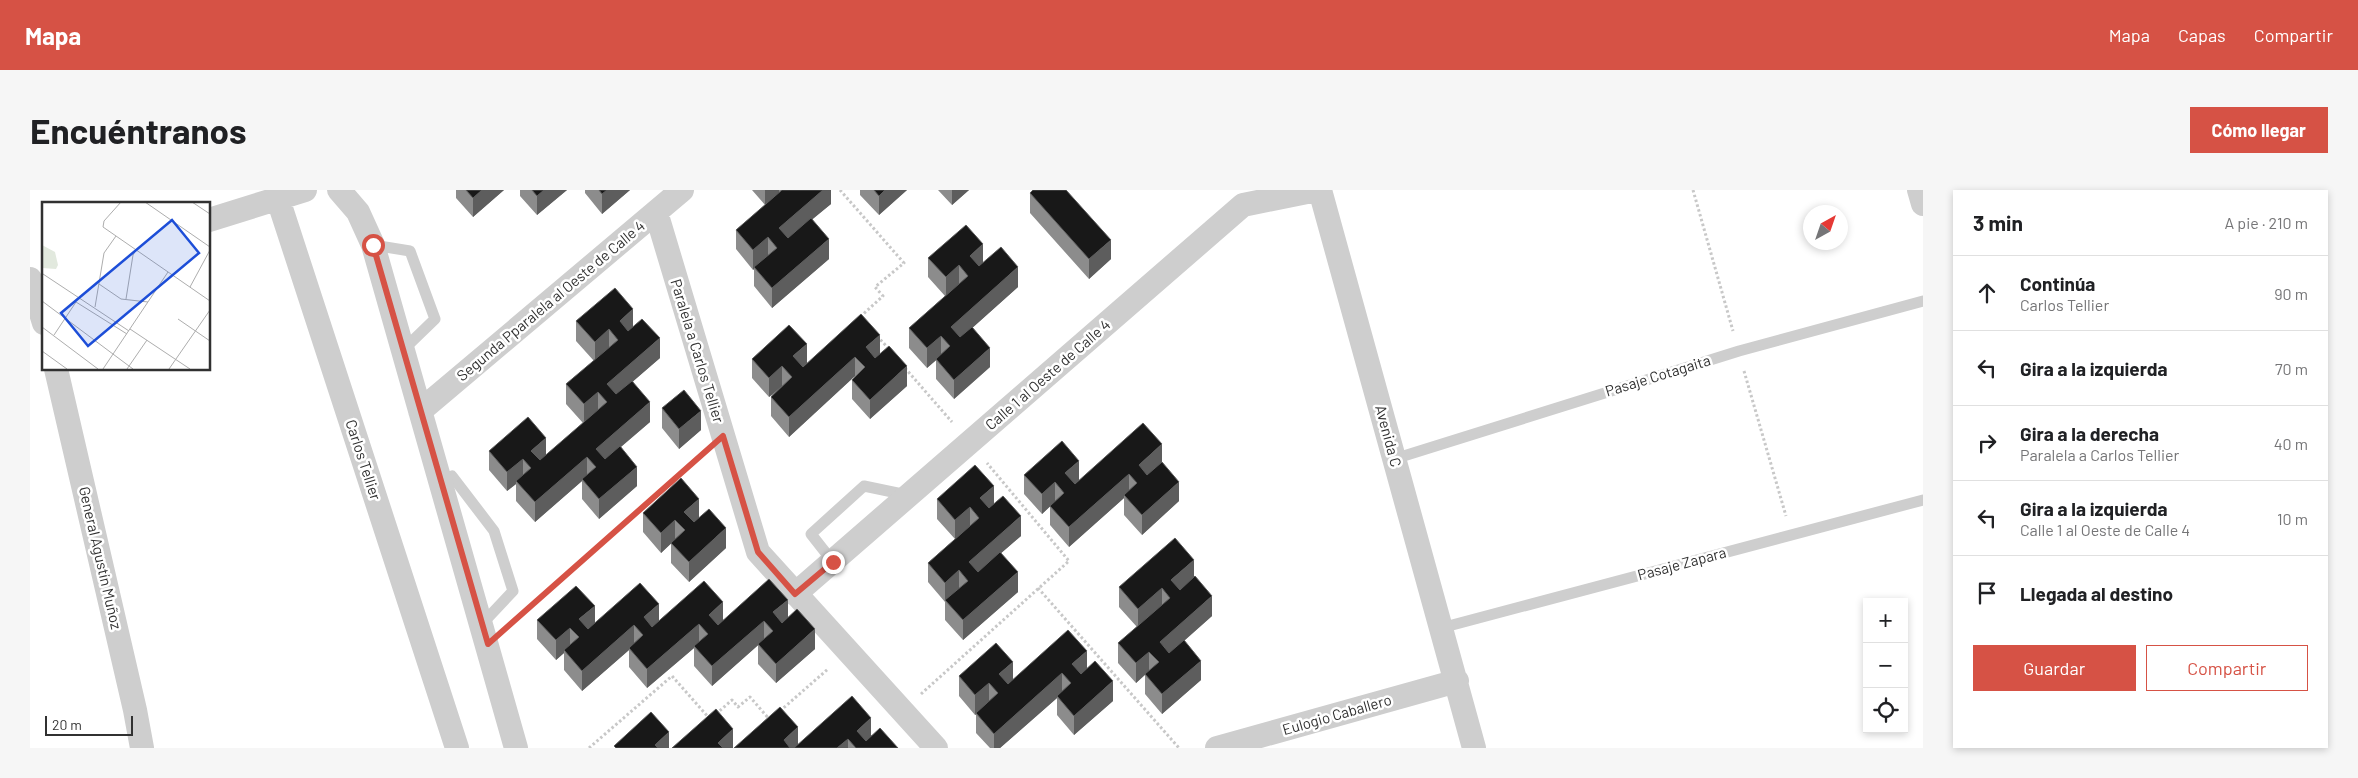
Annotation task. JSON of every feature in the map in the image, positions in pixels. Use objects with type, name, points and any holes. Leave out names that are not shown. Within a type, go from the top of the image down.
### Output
[{"type":"street","points":[[210,220],[305,190]]},
{"type":"street","points":[[339,190],[358,212],[373,245],[516,748]]},
{"type":"street","name":"Segunda Pparalela al Oeste de Calle 4","points":[[420,411],[682,190]]},
{"type":"street","name":"Avenida C","points":[[1319,190],[1457,681],[1474,748]]},
{"type":"street","name":"Calle 1 al Oeste de Calle 4","points":[[795,594],[1243,205],[1319,190]]},
{"type":"street","points":[[1919,190],[1923,204]]},
{"type":"street","name":"Carlos Tellier","points":[[278,199],[457,748]]},
{"type":"street","name":"Paralela a Carlos Tellier","points":[[656,212],[758,552],[936,748]]},
{"type":"street","points":[[30,275],[42,271]]},
{"type":"street","points":[[30,280],[42,317]]},
{"type":"street","name":"General Agustín Muñoz","points":[[56,370],[135,710],[142,748]]},
{"type":"street","name":"Eulogio Caballero","points":[[1217,748],[1457,681]]},
{"type":"lane","points":[[373,245],[410,251],[435,319],[403,350]]},
{"type":"lane","name":"Pasaje Cotagaita","points":[[1394,459],[1739,351],[1923,302]]},
{"type":"lane","points":[[441,481],[452,476],[494,531],[513,591],[482,624]]},
{"type":"lane","points":[[833,562],[811,534],[864,486],[909,496]]},
{"type":"lane","name":"Pasaje Zapara","points":[[1441,628],[1923,500]]},
{"type":"path","points":[[525,611],[723,436]]},
{"type":"path","points":[[1038,588],[1178,748]]},
{"type":"path","points":[[589,748],[672,676],[710,719],[732,700],[738,707],[750,697],[770,720],[848,652]]},
{"type":"building","points":[[466,190],[482,190],[473,198]]},
{"type":"building","points":[[532,190],[544,190],[537,196]]},
{"type":"building","points":[[599,190],[607,190],[602,194]]},
{"type":"building","points":[[782,190],[823,190],[779,228],[788,238],[811,218],[829,239],[772,288],[754,267],[777,248],[768,237],[753,250],[736,230]]},
{"type":"building","points":[[874,190],[885,190],[879,196]]},
{"type":"building","points":[[1033,190],[1066,190],[1111,240],[1089,259],[1030,193]]},
{"type":"building","points":[[966,225],[983,244],[970,256],[979,266],[1001,247],[1018,267],[951,327],[960,337],[972,327],[990,348],[954,380],[936,359],[950,346],[941,336],[927,348],[909,328],[968,276],[959,265],[946,277],[928,258]]},
{"type":"building","points":[[615,288],[633,309],[620,321],[628,331],[642,319],[660,338],[607,384],[616,394],[632,381],[650,402],[596,449],[605,459],[620,446],[637,467],[599,499],[582,479],[596,467],[587,457],[535,502],[516,481],[531,468],[523,459],[507,472],[489,451],[528,417],[546,438],[531,451],[540,460],[607,402],[598,392],[584,404],[566,384],[618,340],[609,329],[595,342],[576,321]]},
{"type":"building","points":[[861,314],[880,335],[866,347],[875,358],[889,346],[907,366],[870,400],[852,380],[865,367],[855,357],[789,417],[771,397],[792,377],[782,366],[769,378],[752,359],[789,325],[807,344],[793,356],[803,367]]},
{"type":"building","points":[[684,390],[701,411],[679,429],[662,408]]},
{"type":"building","points":[[1143,423],[1162,444],[1139,465],[1147,475],[1162,462],[1179,482],[1142,515],[1124,495],[1137,483],[1129,474],[1069,527],[1050,506],[1064,493],[1055,482],[1042,494],[1024,475],[1062,441],[1079,461],[1065,473],[1075,484]]},
{"type":"building","points":[[975,465],[994,486],[980,498],[989,508],[1003,496],[1021,516],[969,562],[978,572],[1000,552],[1018,572],[963,620],[945,600],[968,581],[959,570],[945,583],[928,563],[979,518],[970,507],[955,520],[937,499]]},
{"type":"building","points":[[681,478],[699,499],[684,512],[694,522],[709,509],[726,528],[689,562],[671,543],[685,530],[675,520],[661,533],[643,513]]},
{"type":"building","points":[[1175,538],[1194,560],[1171,580],[1180,590],[1195,576],[1212,596],[1160,642],[1169,653],[1184,640],[1201,661],[1162,694],[1145,674],[1159,662],[1149,652],[1136,663],[1118,643],[1170,598],[1162,588],[1138,609],[1119,587]]},
{"type":"building","points":[[769,579],[788,600],[773,612],[782,623],[797,609],[815,629],[776,664],[758,644],[773,631],[764,621],[712,666],[694,646],[708,634],[699,624],[647,669],[629,648],[643,635],[634,625],[582,671],[564,650],[579,637],[570,628],[556,640],[537,620],[576,586],[595,606],[579,619],[588,629],[640,583],[659,604],[644,617],[652,627],[704,581],[723,602],[709,615],[718,625]]},
{"type":"building","points":[[1068,630],[1087,651],[1072,664],[1081,674],[1095,661],[1113,681],[1074,716],[1057,696],[1071,683],[1062,673],[994,734],[976,713],[998,693],[989,683],[975,695],[959,676],[996,643],[1013,662],[999,674],[1008,684]]},
{"type":"building","points":[[852,696],[871,718],[857,731],[866,741],[880,728],[898,748],[856,748],[848,739],[837,748],[794,748]]},
{"type":"building","points":[[780,707],[798,727],[784,740],[790,748],[734,748]]},
{"type":"building","points":[[716,709],[733,729],[718,743],[723,748],[672,748]]},
{"type":"building","points":[[651,712],[669,732],[655,745],[658,748],[616,748],[614,746]]},
{"type":"route","points":[[373,245],[488,644],[723,436],[758,552],[795,594],[833,562]]}]
